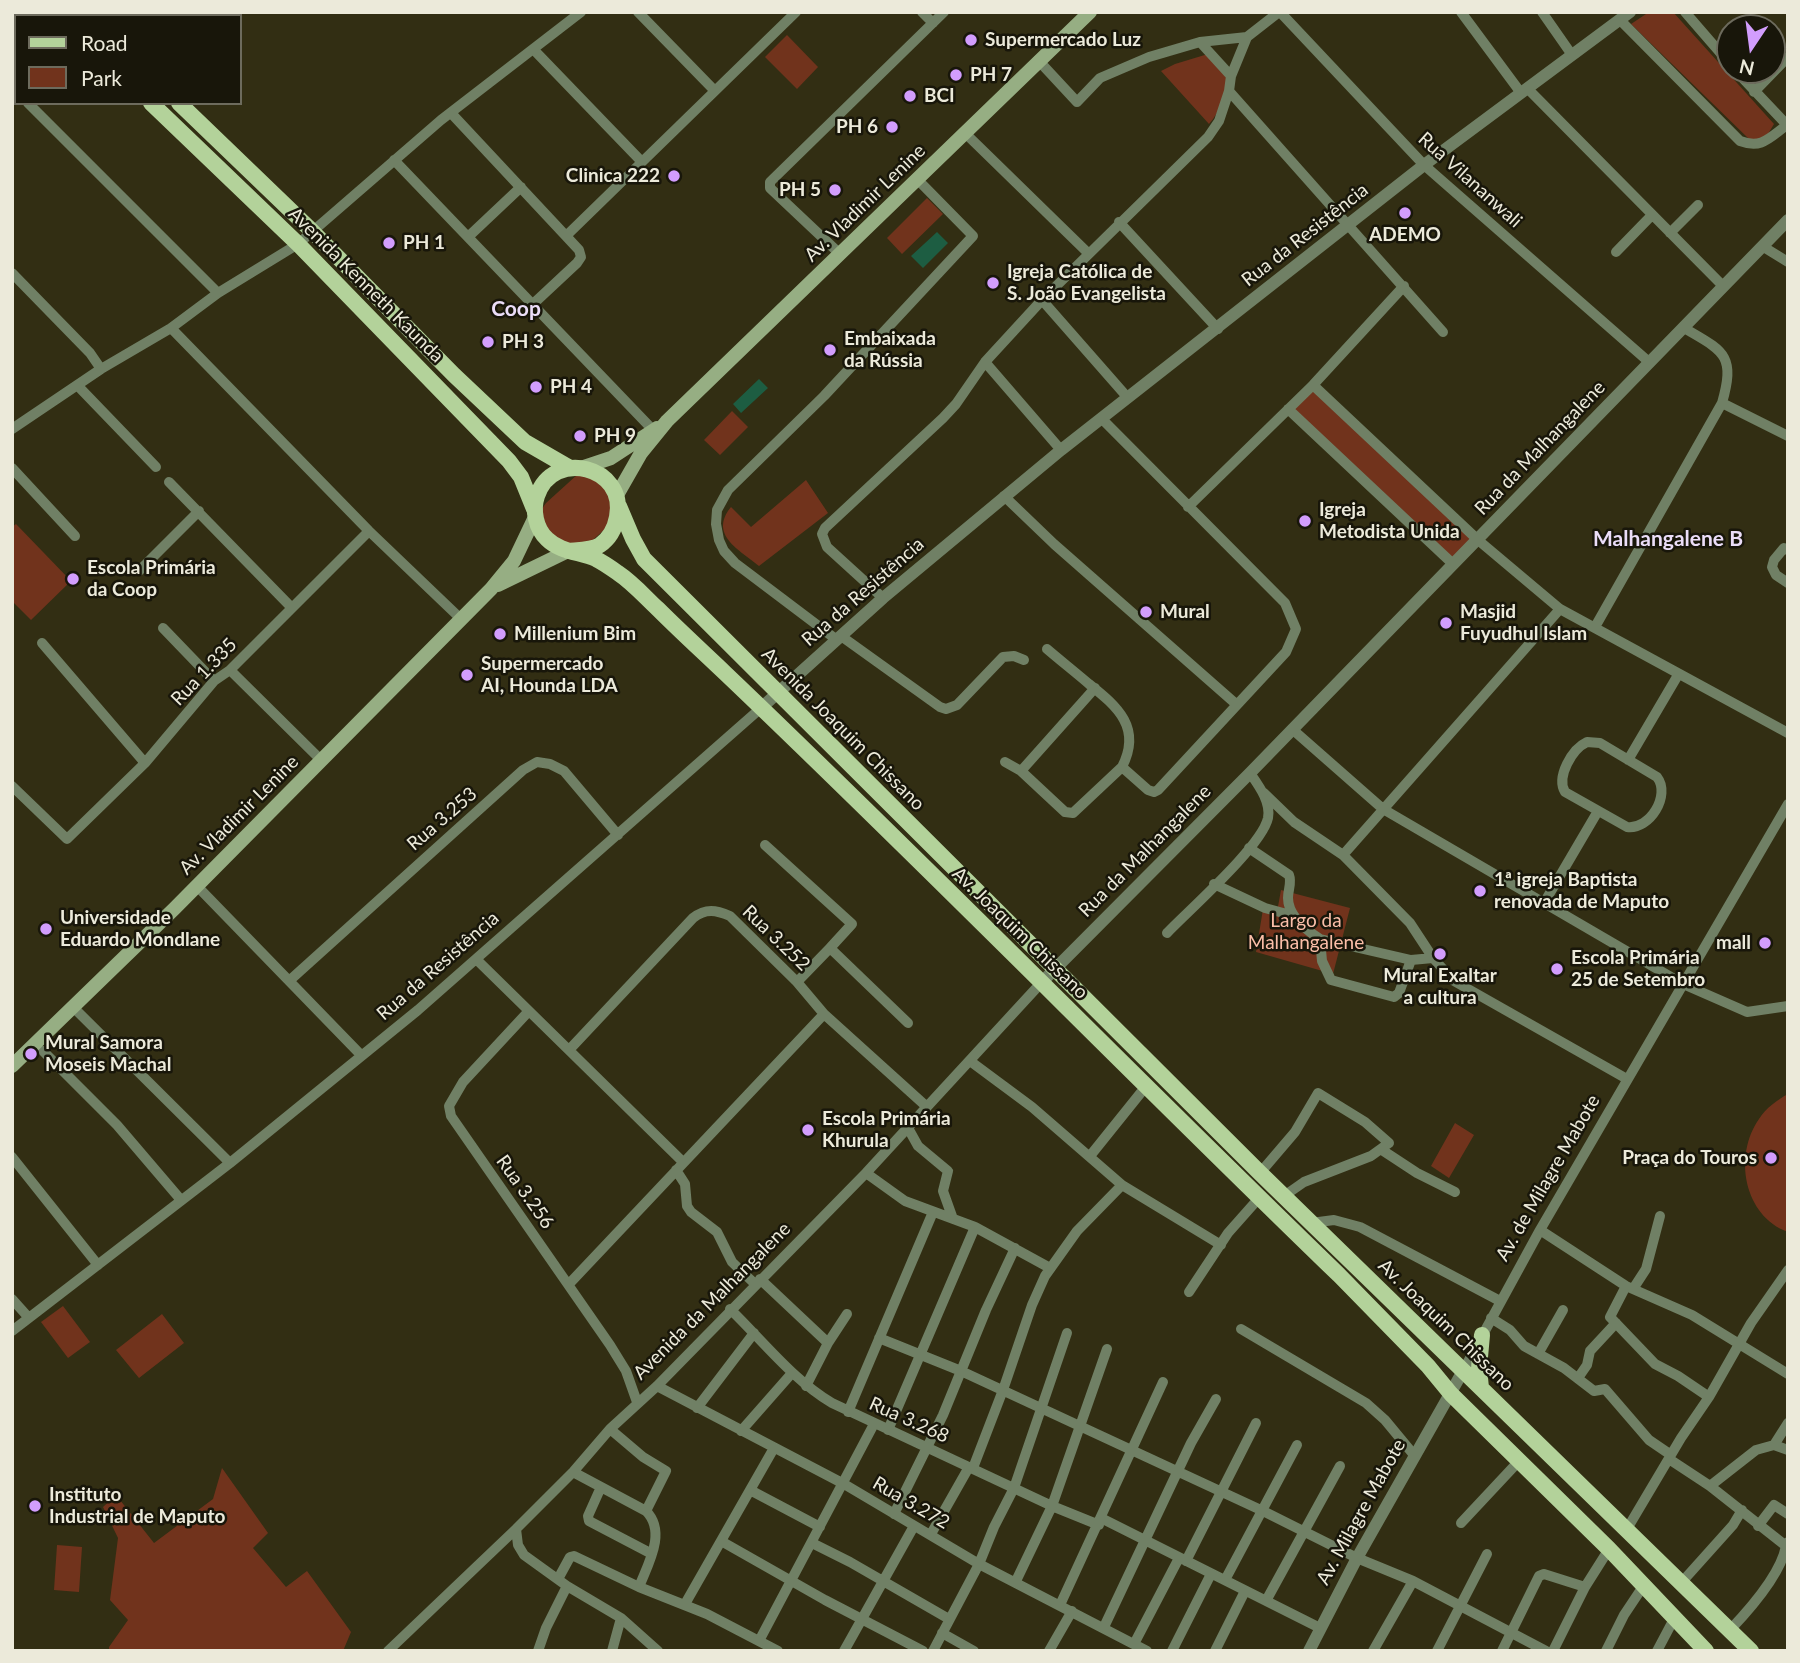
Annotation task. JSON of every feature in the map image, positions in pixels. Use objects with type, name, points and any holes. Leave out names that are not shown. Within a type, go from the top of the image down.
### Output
[{"type":"main road","name":"Av. Vladimir Lenine","points":[[576,468],[611,458],[655,432],[965,133],[1080,15]]},
{"type":"main road","name":"Avenida Kenneth Kaunda","points":[[153,105],[298,244],[509,461],[521,477],[534,513]]},
{"type":"main road","name":"Avenida Kenneth Kaunda","points":[[181,105],[525,442],[576,468]]},
{"type":"main road","name":"Av. Vladimir Lenine","points":[[618,501],[655,432]]},
{"type":"main road","points":[[576,468],[596,472],[603,477],[609,482],[618,501],[615,529],[599,546],[568,551],[546,539],[534,513],[537,495],[544,482],[556,473],[576,468]]},
{"type":"main road","name":"Avenida Joaquim Chissano","points":[[618,501],[644,559],[1054,969]]},
{"type":"main road","name":"Av. Vladimir Lenine","points":[[12,1066],[174,909],[491,589],[514,561],[534,513]]},
{"type":"main road","name":"Av. Vladimir Lenine","points":[[491,589],[568,551]]},
{"type":"main road","name":"Av. Joaquim Chissano","points":[[568,551],[594,558],[622,576],[761,708],[1339,1275],[1428,1366],[1451,1394]]},
{"type":"main road","name":"Av. Joaquim Chissano","points":[[1054,969],[1751,1651]]},
{"type":"main road","points":[[1481,1388],[1479,1368],[1482,1335]]},
{"type":"main road","points":[[1451,1394],[1609,1549],[1706,1651]]},
{"type":"street","points":[[12,429],[101,369],[171,328],[218,293],[298,244],[451,113],[581,12]]},
{"type":"street","points":[[638,12],[714,90]]},
{"type":"street","points":[[922,12],[933,23]]},
{"type":"street","points":[[840,254],[770,188],[770,181],[944,12]]},
{"type":"street","points":[[883,598],[827,547],[822,534],[829,523],[943,418],[985,362],[1042,300],[1208,136],[1219,121],[1231,76],[1247,37],[1280,12]]},
{"type":"street","name":"Rua Vilananwali","points":[[1280,12],[1424,165],[1649,362]]},
{"type":"street","points":[[1461,12],[1524,91],[1723,286]]},
{"type":"street","points":[[1542,12],[1572,55]]},
{"type":"street","points":[[1685,12],[1716,48]]},
{"type":"street","points":[[566,236],[789,15]]},
{"type":"street","points":[[1625,16],[1740,141],[1752,145],[1762,144],[1787,125],[1747,84]]},
{"type":"street","name":"Rua da Resistência","points":[[12,1331],[230,1163],[418,1010],[883,598],[1004,496],[1424,165],[1625,16]]},
{"type":"street","points":[[1038,60],[1077,102],[1100,79],[1149,57],[1199,42],[1247,37]]},
{"type":"street","points":[[1199,42],[1231,76]]},
{"type":"street","points":[[534,50],[642,162]]},
{"type":"street","points":[[1754,92],[1788,57]]},
{"type":"street","points":[[1229,91],[1443,332]]},
{"type":"street","points":[[30,105],[218,293]]},
{"type":"street","points":[[451,113],[579,250],[581,257],[577,263],[532,305]]},
{"type":"street","points":[[965,133],[1088,253]]},
{"type":"street","points":[[394,160],[655,432]]},
{"type":"street","points":[[917,179],[973,236],[824,396],[728,490],[717,510],[719,540],[724,551],[735,563],[839,638],[946,709],[957,705],[1003,657],[1014,656],[1024,660]]},
{"type":"street","points":[[468,237],[521,187]]},
{"type":"street","points":[[1670,233],[1698,205]]},
{"type":"street","points":[[1616,252],[1652,215]]},
{"type":"street","name":"Rua da Malhangalene","points":[[1054,969],[1250,773],[1788,220]]},
{"type":"street","points":[[1119,222],[1218,329]]},
{"type":"street","points":[[1762,246],[1788,262]]},
{"type":"street","points":[[12,273],[90,354],[101,369]]},
{"type":"street","points":[[1188,507],[1313,385],[1404,286]]},
{"type":"street","points":[[1042,300],[1128,398]]},
{"type":"street","points":[[171,328],[369,531],[466,615]]},
{"type":"street","points":[[1595,627],[1722,402],[1729,372],[1723,355],[1717,348],[1684,328]]},
{"type":"street","points":[[985,362],[1061,450]]},
{"type":"street","points":[[1313,385],[1478,540],[1560,609],[1788,733]]},
{"type":"street","points":[[77,386],[156,467]]},
{"type":"street","points":[[1722,402],[1788,436]]},
{"type":"street","points":[[1288,409],[1453,564]]},
{"type":"street","points":[[1101,418],[1285,603],[1296,629],[1286,652],[1158,790],[1148,790],[1122,767]]},
{"type":"street","points":[[12,468],[75,536]]},
{"type":"street","points":[[169,482],[292,608]]},
{"type":"street","points":[[1004,496],[1054,544],[1236,704]]},
{"type":"street","points":[[139,571],[199,511]]},
{"type":"street","name":"Rua 1.335","points":[[12,786],[67,839],[145,763],[214,681],[230,670],[369,531]]},
{"type":"street","points":[[1787,547],[1774,559],[1772,567],[1776,575],[1788,583]]},
{"type":"street","points":[[1343,855],[1560,609]]},
{"type":"street","points":[[163,628],[214,681]]},
{"type":"street","points":[[42,643],[145,763]]},
{"type":"street","points":[[1005,762],[1021,771],[1065,812],[1073,813],[1122,767],[1129,744],[1126,722],[1119,710],[1047,649]]},
{"type":"street","points":[[230,670],[321,760]]},
{"type":"street","points":[[1628,760],[1678,675]]},
{"type":"street","points":[[1021,771],[1094,688]]},
{"type":"street","points":[[1294,727],[1383,809],[1683,984],[1747,1012],[1788,1006]]},
{"type":"street","points":[[1587,742],[1600,743],[1657,777],[1662,786],[1662,797],[1645,824],[1628,827],[1598,811],[1570,795],[1563,787],[1562,776],[1578,748],[1587,742]]},
{"type":"street","name":"Rua 3.253","points":[[289,981],[523,770],[537,762],[550,764],[564,771],[618,835]]},
{"type":"street","points":[[1250,773],[1264,793],[1294,822],[1343,855],[1410,923],[1433,958],[1454,981],[1626,1079]]},
{"type":"street","points":[[1167,933],[1264,829],[1269,816],[1264,793]]},
{"type":"street","name":"Av. de Milagre Mabote","points":[[1451,1394],[1500,1301],[1626,1079],[1788,804]]},
{"type":"street","points":[[1544,903],[1598,811]]},
{"type":"street","points":[[765,845],[852,924],[797,982]]},
{"type":"street","points":[[1249,848],[1289,875],[1291,881],[1288,898],[1294,916],[1320,939],[1411,960],[1433,958]]},
{"type":"street","points":[[1214,884],[1265,908],[1294,916]]},
{"type":"street","points":[[196,885],[361,1055]]},
{"type":"street","name":"Rua 3.252","points":[[569,1050],[702,911],[718,911],[730,916],[797,982],[824,1014],[928,1107]]},
{"type":"street","points":[[1320,939],[1322,961],[1331,979],[1394,997],[1399,993],[1411,960]]},
{"type":"street","points":[[830,948],[908,1023]]},
{"type":"street","points":[[476,959],[569,1050],[680,1166],[687,1206],[717,1232],[732,1262],[828,1343]]},
{"type":"street","name":"Avenida da Malhangalene","points":[[388,1651],[573,1472],[610,1429],[657,1386],[866,1173],[1054,969]]},
{"type":"street","points":[[73,1007],[230,1163]]},
{"type":"street","name":"Rua 3.256","points":[[528,1012],[463,1082],[449,1106],[451,1115],[626,1371],[637,1402]]},
{"type":"street","points":[[569,1284],[824,1014]]},
{"type":"street","points":[[43,1051],[117,1125],[181,1200]]},
{"type":"street","points":[[970,1061],[1090,1156],[1122,1185],[1220,1244]]},
{"type":"street","points":[[1090,1156],[1147,1085]]},
{"type":"street","points":[[1260,1173],[1294,1132],[1318,1093],[1365,1122],[1388,1142],[1382,1150],[1371,1156],[1304,1182],[1284,1196]]},
{"type":"street","points":[[908,1128],[918,1146],[948,1171],[943,1191],[953,1219]]},
{"type":"street","points":[[1382,1150],[1417,1173],[1455,1192]]},
{"type":"street","points":[[12,1157],[98,1265]]},
{"type":"street","points":[[866,1173],[905,1201],[975,1227],[1050,1268]]},
{"type":"street","points":[[931,1534],[971,1468],[1003,1390],[1032,1305],[1050,1268],[1077,1231],[1122,1185]]},
{"type":"street","points":[[1189,1292],[1220,1244],[1259,1198]]},
{"type":"street","points":[[848,1412],[933,1212]]},
{"type":"street","points":[[1660,1216],[1646,1269],[1610,1316],[1655,1364],[1709,1397]]},
{"type":"street","points":[[1311,1223],[1334,1220],[1360,1227],[1500,1301]]},
{"type":"street","points":[[888,1430],[975,1227]]},
{"type":"street","points":[[1540,1230],[1630,1287],[1692,1315],[1788,1374]]},
{"type":"street","points":[[894,1514],[927,1447],[1015,1248]]},
{"type":"street","points":[[1627,1529],[1709,1397],[1751,1323],[1788,1270]]},
{"type":"street","points":[[12,1299],[29,1318]]},
{"type":"street","name":"Rua 3.268","points":[[730,1309],[806,1386],[848,1412],[1052,1506],[1100,1521],[1145,1541],[1245,1591],[1267,1599],[1320,1628]]},
{"type":"street","points":[[1538,1354],[1563,1310]]},
{"type":"street","points":[[806,1386],[828,1343],[847,1314]]},
{"type":"street","points":[[1491,1318],[1510,1329],[1524,1346],[1578,1378],[1594,1391],[1605,1389],[1649,1440],[1742,1510],[1758,1526],[1787,1544],[1786,1562],[1749,1611],[1730,1630]]},
{"type":"street","points":[[1578,1378],[1587,1365],[1590,1351],[1616,1323]]},
{"type":"street","points":[[1241,1329],[1366,1403],[1385,1420],[1414,1455]]},
{"type":"street","points":[[697,1408],[754,1333]]},
{"type":"street","points":[[933,1651],[979,1564],[1014,1488],[1067,1333]]},
{"type":"street","points":[[878,1338],[961,1371],[1221,1491],[1357,1558],[1413,1581],[1546,1651]]},
{"type":"street","points":[[1016,1581],[1052,1506],[1107,1349]]},
{"type":"street","points":[[741,1431],[792,1373]]},
{"type":"street","points":[[1060,1605],[1163,1382]]},
{"type":"street","name":"Rua 3.272","points":[[657,1386],[845,1484],[979,1564],[1147,1651]]},
{"type":"street","name":"Av. Milagre Mabote","points":[[1309,1651],[1357,1558],[1451,1394]]},
{"type":"street","points":[[1104,1627],[1191,1443],[1216,1399]]},
{"type":"street","points":[[1135,1644],[1256,1423]]},
{"type":"street","points":[[1773,1445],[1788,1423]]},
{"type":"street","points":[[760,1641],[845,1484],[874,1424]]},
{"type":"street","points":[[610,1429],[643,1457],[666,1471],[646,1511]]},
{"type":"street","points":[[1225,1580],[1297,1445]]},
{"type":"street","points":[[1710,1486],[1756,1450],[1773,1445],[1788,1450]]},
{"type":"street","points":[[685,1604],[774,1448]]},
{"type":"street","points":[[1461,1522],[1519,1461]]},
{"type":"street","points":[[1267,1599],[1340,1466]]},
{"type":"street","points":[[573,1472],[646,1511],[653,1518],[656,1527],[652,1554],[639,1587]]},
{"type":"street","points":[[601,1487],[588,1516],[589,1521],[652,1554]]},
{"type":"street","points":[[750,1490],[820,1527]]},
{"type":"street","points":[[1758,1526],[1774,1505],[1788,1514]]},
{"type":"street","points":[[1681,1583],[1733,1525],[1742,1510]]},
{"type":"street","points":[[844,1651],[914,1526]]},
{"type":"street","points":[[516,1529],[518,1545],[524,1555],[563,1583],[621,1618],[658,1651]]},
{"type":"street","points":[[720,1541],[923,1651]]},
{"type":"street","points":[[812,1543],[949,1619]]},
{"type":"street","points":[[1553,1651],[1585,1587],[1609,1549]]},
{"type":"street","points":[[1437,1651],[1487,1554]]},
{"type":"street","points":[[538,1651],[570,1557],[574,1556],[639,1587],[685,1604],[778,1651]]},
{"type":"street","points":[[1172,1651],[1210,1574]]},
{"type":"street","points":[[1502,1651],[1542,1574],[1585,1587]]},
{"type":"street","points":[[1373,1651],[1413,1581]]},
{"type":"street","points":[[1606,1651],[1624,1615],[1644,1585]]},
{"type":"street","points":[[1215,1651],[1245,1591]]},
{"type":"street","points":[[1049,1651],[1072,1611]]},
{"type":"street","points":[[1657,1651],[1675,1617]]},
{"type":"street","points":[[612,1651],[621,1618]]},
{"type":"street","points":[[942,1633],[974,1651]]},
{"type":"green space","points":[[1649,12],[1673,12],[1716,60],[1716,84],[1738,84],[1774,124],[1765,139],[1749,139],[1631,24]]},
{"type":"green space","points":[[787,35],[818,67],[797,89],[765,57]]},
{"type":"green space","points":[[1208,54],[1228,77],[1224,96],[1209,124],[1161,71]]},
{"type":"green space","points":[[927,198],[943,214],[902,254],[887,238]]},
{"type":"green space","points":[[1313,385],[1478,540],[1453,564],[1288,409]]},
{"type":"green space","points":[[732,411],[748,427],[720,455],[704,440]]},
{"type":"green space","points":[[578,474],[606,476],[613,522],[587,545],[553,548],[541,510]]},
{"type":"green space","points":[[806,480],[828,513],[759,566],[729,541],[723,526],[731,507],[751,527]]},
{"type":"green space","points":[[16,524],[71,581],[31,620],[12,601],[12,527]]},
{"type":"green space","name":"Largo da Malhangalene","points":[[1281,890],[1350,908],[1333,974],[1256,952],[1263,909],[1277,912]]},
{"type":"green space","name":"Praça do Touros","points":[[1788,1094],[1788,1232],[1761,1213],[1747,1183],[1745,1167],[1746,1150],[1759,1119],[1765,1111]]},
{"type":"green space","points":[[1455,1123],[1474,1135],[1449,1178],[1431,1166]]},
{"type":"green space","points":[[63,1306],[90,1342],[68,1358],[41,1322]]},
{"type":"green space","points":[[162,1314],[184,1343],[139,1378],[116,1350]]},
{"type":"green space","points":[[222,1468],[268,1533],[253,1548],[286,1587],[307,1571],[351,1632],[343,1651],[109,1651],[128,1620],[110,1600],[118,1538],[103,1507],[116,1495],[154,1543],[213,1499]]},
{"type":"green space","points":[[57,1545],[82,1547],[79,1592],[54,1590]]},
{"type":"shaded area","points":[[937,232],[948,243],[923,268],[911,256]]},
{"type":"shaded area","points":[[759,379],[768,388],[741,413],[733,404]]},
{"type":"place","name":"Supermercado Luz","points":[[971,40]]},
{"type":"place","name":"PH 7","points":[[956,75]]},
{"type":"place","name":"BCI","points":[[910,96]]},
{"type":"place","name":"PH 6","points":[[892,127]]},
{"type":"place","name":"Clinica 222","points":[[674,176]]},
{"type":"place","name":"PH 5","points":[[835,190]]},
{"type":"place","name":"ADEMO","points":[[1405,213]]},
{"type":"place","name":"PH 1","points":[[389,243]]},
{"type":"place","name":"Igreja Católica de S. João Evangelista","points":[[993,283]]},
{"type":"place","name":"PH 3","points":[[488,342]]},
{"type":"place","name":"Embaixada da Rússia","points":[[830,350]]},
{"type":"place","name":"PH 4","points":[[536,387]]},
{"type":"place","name":"PH 9","points":[[580,436]]},
{"type":"place","name":"Igreja Metodista Unida","points":[[1305,521]]},
{"type":"place","name":"Escola Primária da Coop","points":[[73,579]]},
{"type":"place","name":"Mural","points":[[1146,612]]},
{"type":"place","name":"Masjid Fuyudhul Islam","points":[[1446,623]]},
{"type":"place","name":"Millenium Bim","points":[[500,634]]},
{"type":"place","name":"Supermercado AI, Hounda LDA","points":[[467,675]]},
{"type":"place","name":"1ª igreja Baptista renovada de Maputo","points":[[1480,891]]},
{"type":"place","name":"Universidade Eduardo Mondlane","points":[[46,929]]},
{"type":"place","name":"mall","points":[[1765,943]]},
{"type":"place","name":"Mural Exaltar a cultura","points":[[1440,954]]},
{"type":"place","name":"Escola Primária 25 de Setembro","points":[[1557,969]]},
{"type":"place","name":"Mural Samora Moseis Machal","points":[[31,1054]]},
{"type":"place","name":"Escola Primária Khurula","points":[[808,1130]]},
{"type":"place","name":"Praça do Touros","points":[[1771,1158]]},
{"type":"place","name":"Instituto Industrial de Maputo","points":[[35,1506]]},
{"type":"district","name":"Coop","points":[[516,309]]},
{"type":"district","name":"Malhangalene B","points":[[1668,539]]}]
